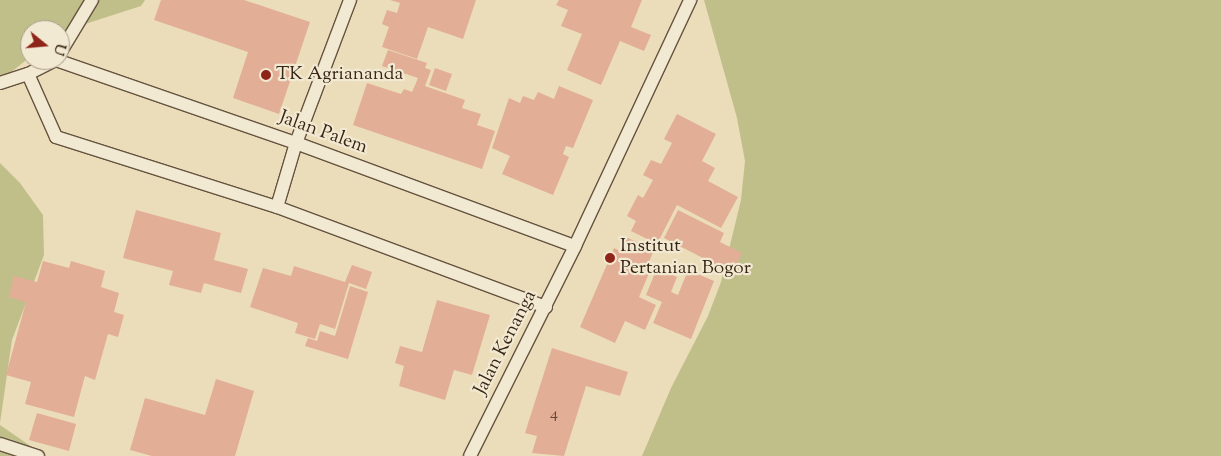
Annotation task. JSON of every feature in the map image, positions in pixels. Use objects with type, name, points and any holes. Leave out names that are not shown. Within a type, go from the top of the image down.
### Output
[{"type":"lane","points":[[70,36],[92,0]]},
{"type":"lane","points":[[276,207],[296,143],[350,0]]},
{"type":"lane","name":"Jalan Kenanga","points":[[470,456],[546,307],[690,0]]},
{"type":"lane","name":"Jalan Palem","points":[[70,65],[296,143],[575,246]]},
{"type":"lane","points":[[0,83],[36,70]]},
{"type":"lane","points":[[28,74],[56,137],[276,207],[546,307]]},
{"type":"lane","points":[[0,444],[38,456]]},
{"type":"shaded area","points":[[0,0],[145,0],[141,6],[70,30],[70,20],[20,20],[20,65],[0,81]]},
{"type":"shaded area","points":[[704,0],[1221,0],[1221,456],[642,456],[671,388],[708,316],[721,282],[741,200],[745,161],[737,118]]},
{"type":"shaded area","points":[[0,163],[20,183],[43,215],[44,255],[12,340],[0,423]]},
{"type":"shaded area","points":[[0,425],[45,456],[0,456]]},
{"type":"building","name":"TK Agriananda","points":[[161,0],[244,0],[310,22],[279,114],[233,98],[248,52],[154,20]]},
{"type":"building","points":[[390,0],[476,0],[463,39],[428,27],[417,59],[382,47],[389,27],[382,24],[387,10],[397,13],[400,3]]},
{"type":"building","points":[[559,0],[642,0],[631,27],[651,35],[644,51],[620,41],[601,85],[567,70],[582,34],[561,26],[568,10],[556,5]]},
{"type":"building","points":[[388,50],[427,63],[425,68],[431,70],[425,86],[465,100],[462,108],[481,114],[477,125],[495,131],[482,169],[353,125],[367,83],[401,94],[404,89],[412,92],[418,78],[382,66]]},
{"type":"building","points":[[435,68],[452,74],[446,91],[429,85]]},
{"type":"building","points":[[559,86],[593,100],[573,148],[566,146],[563,154],[569,157],[553,195],[502,174],[510,156],[492,148],[509,98],[520,103],[523,96],[534,100],[538,92],[554,99]]},
{"type":"building","points":[[677,114],[716,134],[702,161],[715,168],[708,181],[738,197],[721,228],[677,205],[657,244],[631,231],[636,221],[627,216],[638,195],[643,198],[653,180],[643,175],[651,160],[661,164],[672,143],[664,139]]},
{"type":"building","points":[[136,210],[221,233],[214,260],[248,269],[241,293],[204,283],[201,293],[169,285],[173,271],[123,258]]},
{"type":"building","points":[[678,210],[724,233],[720,242],[742,253],[732,273],[664,238]]},
{"type":"building","points":[[626,237],[654,250],[649,262],[653,264],[639,297],[656,305],[645,330],[625,321],[615,343],[580,327],[614,248],[620,251]]},
{"type":"building","points":[[43,261],[69,268],[71,261],[105,271],[101,287],[119,293],[114,312],[124,315],[118,337],[108,334],[95,380],[85,376],[74,417],[25,404],[31,382],[6,375],[26,302],[9,297],[14,276],[37,282]]},
{"type":"building","points":[[352,265],[372,272],[366,289],[349,283],[335,329],[320,324],[315,339],[295,333],[298,323],[250,307],[263,268],[291,276],[294,266],[345,282]]},
{"type":"building","points":[[657,268],[677,277],[671,292],[678,295],[688,270],[714,281],[691,339],[653,323],[662,302],[646,295]]},
{"type":"building","points":[[350,286],[368,292],[348,359],[305,346],[308,338],[317,341],[320,331],[335,336]]},
{"type":"building","points":[[437,300],[490,315],[472,375],[454,370],[445,400],[399,386],[404,366],[395,363],[400,346],[422,352]]},
{"type":"building","points":[[552,348],[628,372],[620,396],[586,386],[564,456],[532,453],[537,436],[525,433]]},
{"type":"building","points":[[216,379],[254,391],[235,456],[152,456],[130,450],[145,398],[205,415]]},
{"type":"building","points":[[37,413],[76,424],[69,451],[29,440]]},
{"type":"place","name":"TK Agriananda","points":[[266,75]]},
{"type":"place","name":"Institut Pertanian Bogor","points":[[610,258]]}]
